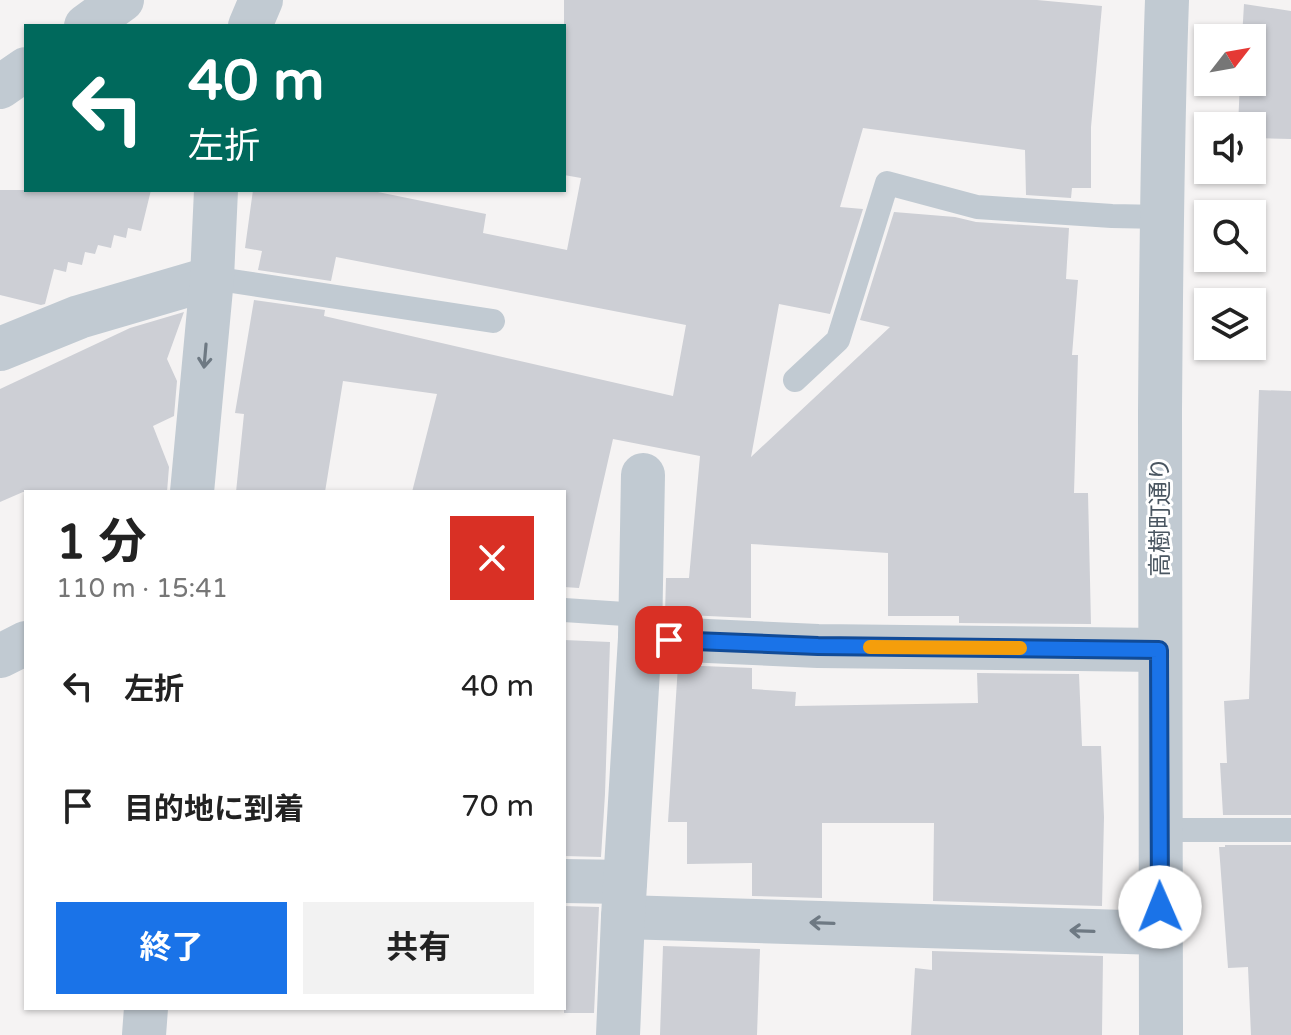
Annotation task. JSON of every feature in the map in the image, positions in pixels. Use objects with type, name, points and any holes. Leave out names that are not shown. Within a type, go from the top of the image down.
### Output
[{"type":"street","points":[[89,24],[122,0]]},
{"type":"street","points":[[251,24],[261,0]]},
{"type":"street","name":"高樹町通り","points":[[1161,1035],[1159,650],[1167,0]]},
{"type":"street","points":[[0,87],[24,70]]},
{"type":"street","points":[[192,490],[212,278],[216,192]]},
{"type":"street","points":[[0,349],[79,317],[212,278]]},
{"type":"street","points":[[618,1035],[640,627],[643,475]]},
{"type":"street","points":[[640,627],[818,646],[1159,650]]},
{"type":"street","points":[[0,656],[24,644]]},
{"type":"street","points":[[566,882],[624,900],[1160,933]]},
{"type":"street","points":[[144,1035],[146,1010]]},
{"type":"lane","points":[[795,380],[838,340],[887,183],[977,207],[1162,217]]},
{"type":"lane","points":[[212,278],[493,321]]},
{"type":"lane","points":[[566,610],[640,627]]},
{"type":"lane","points":[[1158,830],[1291,830]]},
{"type":"building","points":[[564,0],[1037,0],[1102,6],[1091,127],[1091,188],[1072,188],[1071,198],[1026,195],[1025,150],[863,128],[840,207],[863,209],[830,314],[779,304],[751,457],[890,327],[860,320],[894,212],[955,217],[976,222],[1069,228],[1066,279],[1078,280],[1072,355],[1078,355],[1074,493],[1088,493],[1091,624],[959,623],[959,616],[888,616],[888,553],[751,544],[751,618],[665,614],[666,578],[689,578],[700,456],[613,439],[579,588],[566,587],[566,490],[413,490],[437,394],[343,381],[325,490],[236,490],[244,414],[235,413],[254,300],[325,310],[324,316],[673,396],[686,325],[336,257],[331,281],[258,270],[262,251],[245,248],[253,192],[378,192],[486,214],[483,233],[567,250],[581,178],[566,175]]},
{"type":"building","points":[[1244,4],[1291,11],[1291,139],[1266,138],[1266,112],[1239,112],[1239,96],[1266,96],[1266,24],[1243,24]]},
{"type":"building","points":[[0,190],[151,192],[141,231],[128,228],[126,238],[114,235],[111,248],[98,245],[95,254],[85,252],[82,265],[68,262],[66,272],[54,269],[45,304],[0,295]]},
{"type":"building","points":[[184,312],[167,359],[177,381],[174,416],[153,426],[169,467],[167,490],[24,490],[0,502],[0,389],[130,328]]},
{"type":"building","points":[[1259,390],[1291,391],[1291,815],[1223,815],[1220,763],[1227,763],[1224,701],[1249,699]]},
{"type":"building","points":[[566,640],[610,642],[601,857],[566,856]]},
{"type":"building","points":[[678,665],[752,668],[752,689],[796,692],[795,706],[978,703],[977,673],[1079,674],[1082,746],[1101,746],[1104,817],[1102,906],[933,901],[934,823],[822,823],[822,898],[752,896],[752,863],[687,864],[687,822],[668,822]]},
{"type":"building","points":[[1291,845],[1291,1035],[1251,1035],[1248,967],[1228,968],[1219,847]]},
{"type":"building","points":[[566,906],[599,907],[594,1013],[564,1013]]},
{"type":"building","points":[[663,946],[760,949],[757,1035],[660,1035]]},
{"type":"building","points":[[932,951],[1103,956],[1102,1035],[911,1035],[915,968],[932,970]]},
{"type":"slow traffic","points":[[870,647],[1020,648]]},
{"type":"route","points":[[669,640],[818,646],[1159,650],[1160,907]]}]
